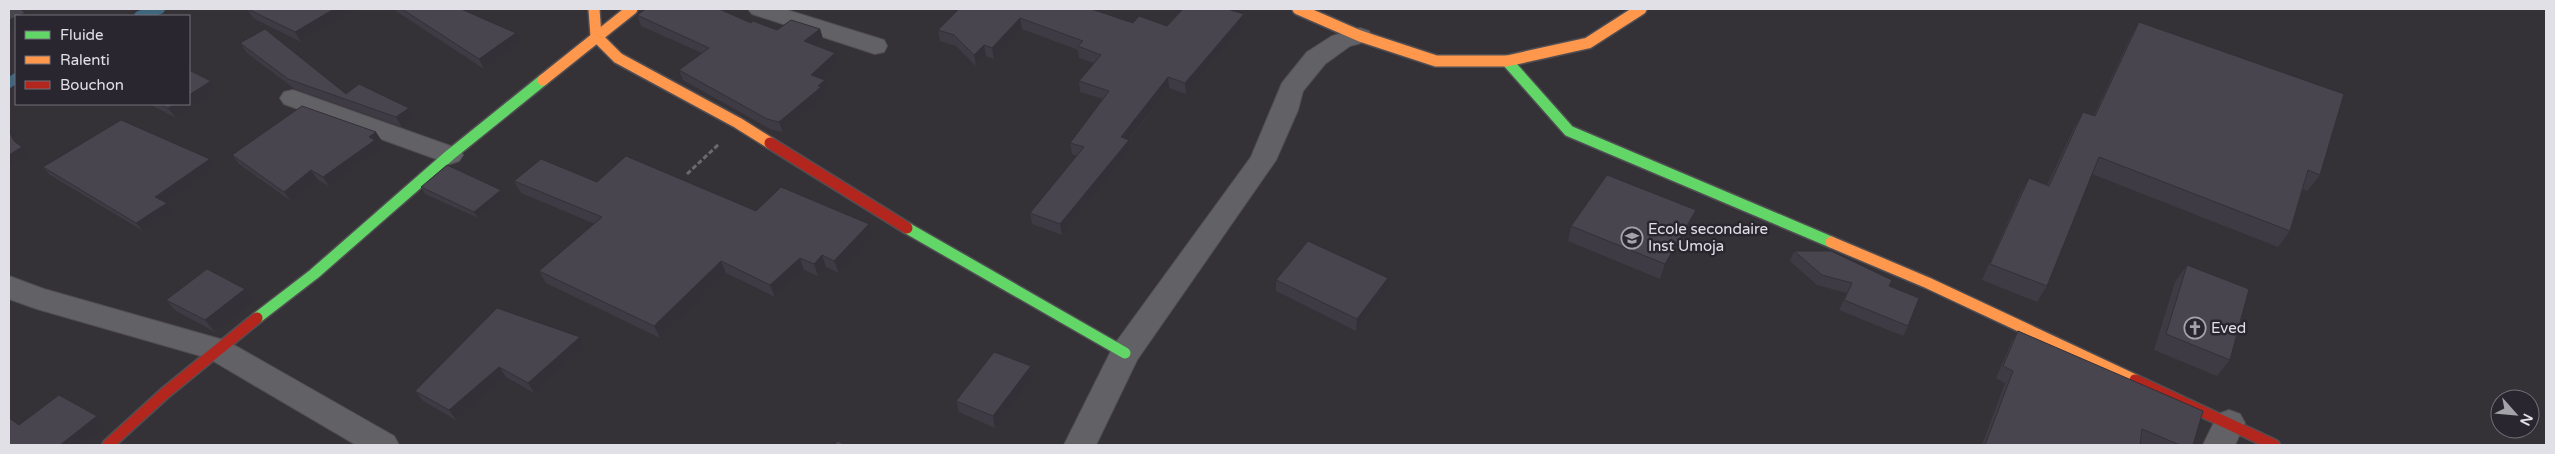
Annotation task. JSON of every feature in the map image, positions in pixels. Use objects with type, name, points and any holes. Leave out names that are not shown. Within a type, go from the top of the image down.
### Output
[{"type":"street","points":[[594,9],[596,36],[618,58],[738,123],[929,242],[1125,352]]},
{"type":"street","points":[[108,445],[217,349],[314,274],[450,155],[632,9]]},
{"type":"street","points":[[760,9],[874,46]]},
{"type":"street","points":[[1298,9],[1360,36],[1436,62],[1507,62],[1588,43],[1641,9]]},
{"type":"street","points":[[1080,445],[1125,352],[1263,160],[1285,110],[1291,89],[1316,58],[1341,41],[1360,36]]},
{"type":"street","points":[[1507,62],[1569,131],[1928,283],[2224,434],[2274,445]]},
{"type":"street","points":[[293,98],[450,155]]},
{"type":"street","points":[[9,287],[37,298],[217,349],[383,445]]},
{"type":"path","points":[[687,174],[733,132],[738,123]]},
{"type":"building","points":[[9,9],[21,9],[25,13],[15,15],[15,17],[9,20]]},
{"type":"building","points":[[248,9],[334,9],[295,32]]},
{"type":"building","points":[[402,9],[461,9],[516,33],[479,59]]},
{"type":"building","points":[[646,9],[719,9],[751,23],[753,21],[777,30],[791,20],[820,29],[804,41],[835,53],[811,75],[825,80],[818,86],[821,87],[779,122],[767,119],[679,70],[709,48],[637,15]]},
{"type":"building","points":[[959,9],[1091,9],[1133,23],[1139,16],[1167,26],[1183,9],[1227,9],[1244,14],[1185,83],[1168,77],[1121,137],[1129,140],[1060,224],[1030,213],[1084,147],[1070,143],[1109,91],[1079,81],[1101,55],[1078,46],[1083,41],[1020,18],[992,48],[984,45],[974,55],[954,35],[938,30]]},
{"type":"building","points":[[2139,22],[2344,94],[2320,175],[2308,170],[2290,231],[2099,157],[2047,286],[1990,264],[2029,178],[2049,186],[2083,112],[2095,116]]},
{"type":"building","points":[[265,29],[346,94],[359,84],[409,108],[396,117],[288,79],[240,43]]},
{"type":"building","points":[[190,70],[211,81],[190,94]]},
{"type":"building","points":[[162,105],[173,105],[168,108]]},
{"type":"building","points":[[302,106],[376,132],[369,137],[375,140],[323,177],[311,170],[284,192],[232,155]]},
{"type":"building","points":[[121,120],[210,159],[155,197],[167,203],[136,223],[43,167]]},
{"type":"building","points":[[9,131],[14,141],[22,147],[9,155]]},
{"type":"building","points":[[626,156],[756,211],[781,187],[869,224],[834,261],[822,255],[814,264],[800,258],[770,285],[721,261],[654,326],[539,271],[602,217],[514,181],[541,159],[597,182]]},
{"type":"building","points":[[447,165],[501,190],[474,212],[421,187]]},
{"type":"building","name":"Ecole secondaire Inst Umoja","points":[[1607,175],[1696,210],[1665,264],[1571,226]]},
{"type":"building","points":[[1308,241],[1388,278],[1357,319],[1276,280]]},
{"type":"building","points":[[1794,251],[1831,251],[1892,280],[1889,286],[1919,298],[1908,326],[1844,300],[1852,283],[1822,275]]},
{"type":"building","name":"Eved","points":[[2187,265],[2249,289],[2230,360],[2166,334]]},
{"type":"building","points":[[207,269],[245,289],[205,320],[166,300]]},
{"type":"building","points":[[497,308],[580,337],[528,383],[499,367],[449,410],[415,391]]},
{"type":"building","points":[[2018,331],[2203,411],[2193,445],[2180,445],[2142,429],[2140,445],[1985,445],[2013,371],[2003,366]]},
{"type":"building","points":[[994,352],[1031,366],[993,416],[956,401]]},
{"type":"building","points":[[59,395],[97,416],[60,445],[9,445],[9,418],[19,425]]},
{"type":"building","points":[[838,441],[845,445],[834,445]]},
{"type":"waterway","points":[[142,15],[160,9]]},
{"type":"waterway","points":[[9,83],[15,79]]},
{"type":"traffic: fast","points":[[1507,61],[1569,131],[1831,242]]},
{"type":"traffic: fast","points":[[257,318],[314,274],[450,155],[543,80]]},
{"type":"traffic: fast","points":[[907,228],[1125,353]]},
{"type":"traffic: slow","points":[[594,9],[596,36],[618,58],[738,123],[770,143]]},
{"type":"traffic: slow","points":[[543,80],[632,9]]},
{"type":"traffic: slow","points":[[1298,9],[1360,36],[1436,61],[1507,61],[1588,43],[1641,9]]},
{"type":"traffic: slow","points":[[1831,242],[1928,283],[2135,380]]},
{"type":"traffic: jam","points":[[770,143],[907,228]]},
{"type":"traffic: jam","points":[[108,445],[165,393],[257,318]]},
{"type":"traffic: jam","points":[[2135,380],[2274,445]]},
{"type":"place","name":"Ecole secondaire Inst Umoja","points":[[1632,238]]},
{"type":"place","name":"Eved","points":[[2195,328]]}]
